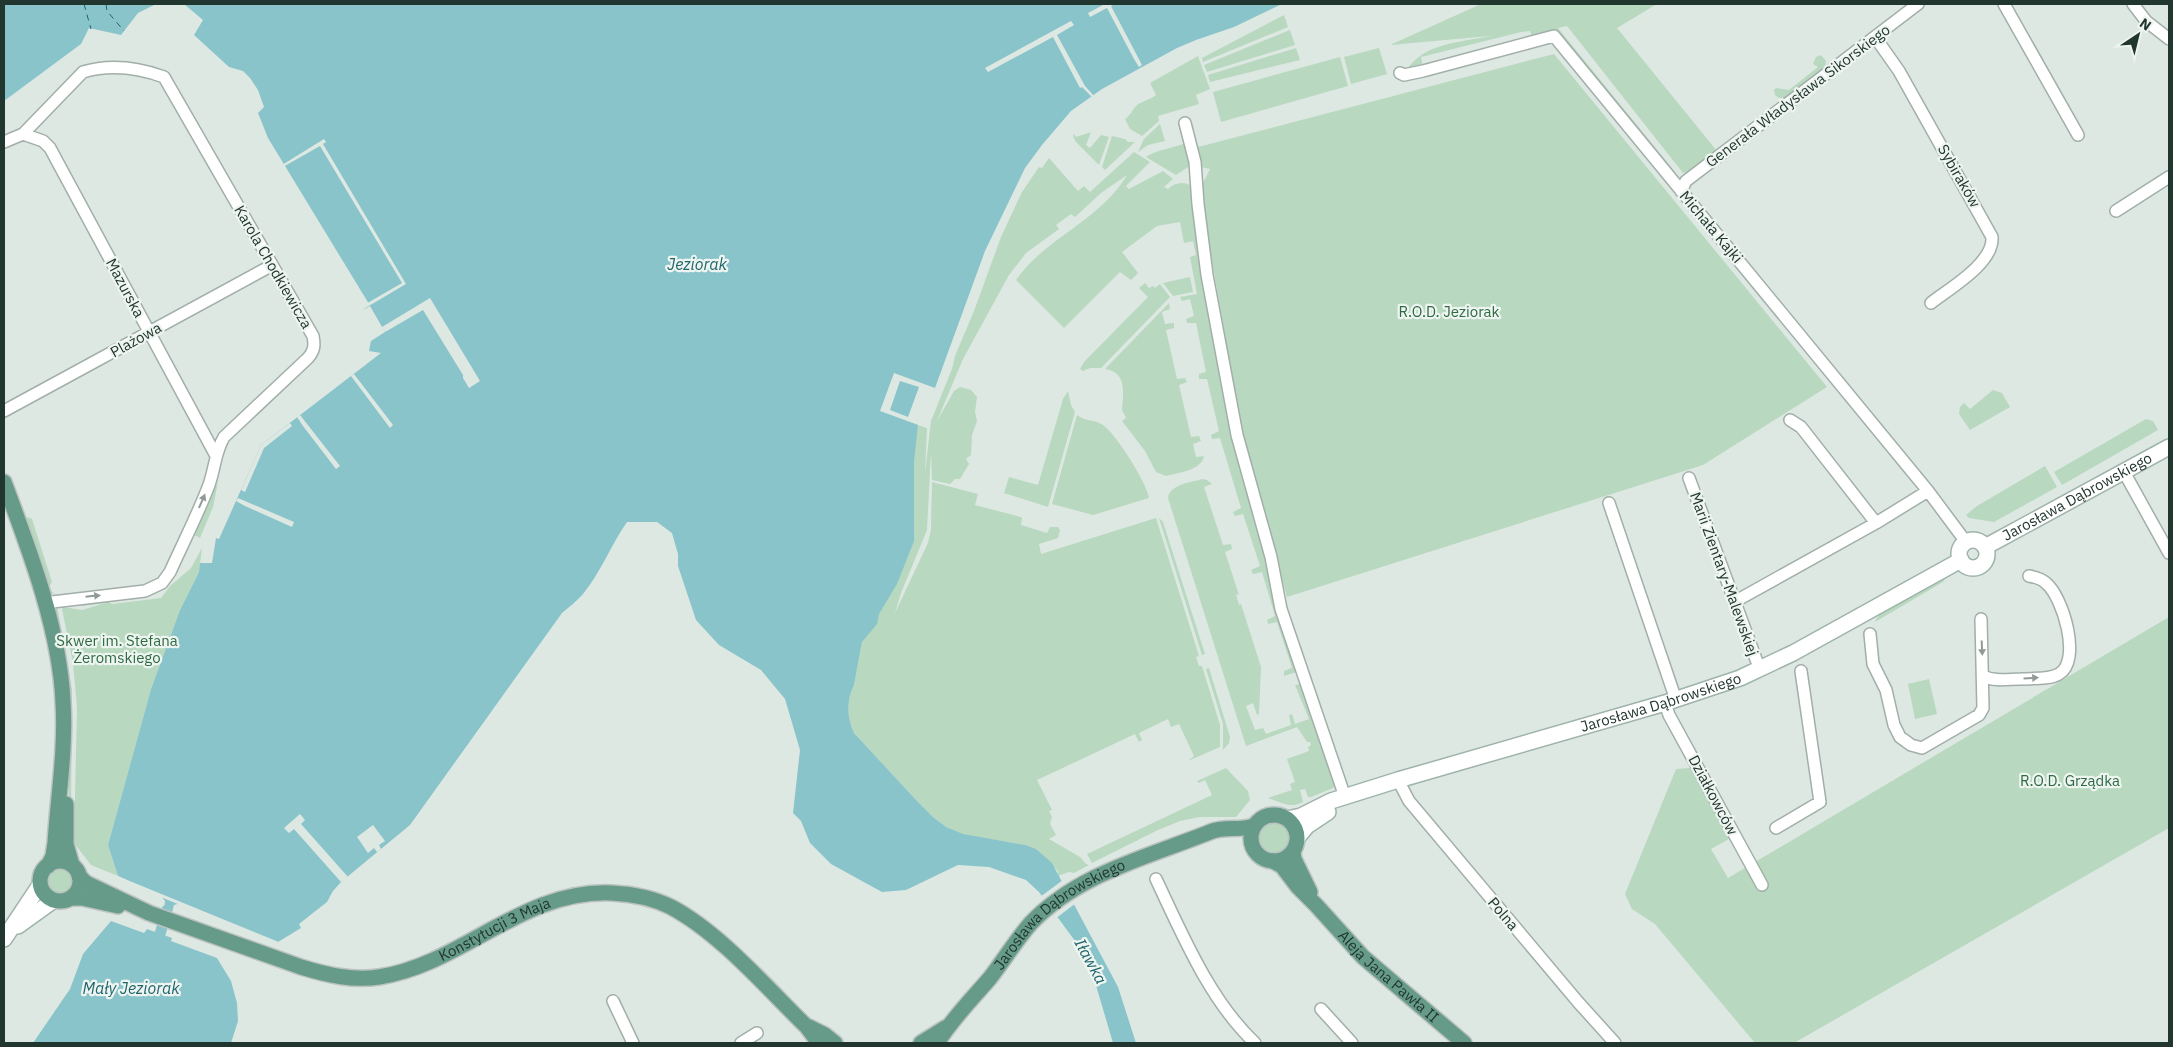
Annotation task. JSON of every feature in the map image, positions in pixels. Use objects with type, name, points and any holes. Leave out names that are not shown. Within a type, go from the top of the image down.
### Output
[{"type":"main road","points":[[4,482],[44,603],[55,642],[62,682],[64,721],[55,844],[53,856],[48,866],[42,872],[40,885],[47,896],[54,900],[62,901],[70,898],[78,888],[75,871],[66,844],[66,787],[62,765]]},
{"type":"main road","points":[[1270,815],[1287,819],[1294,827],[1295,845],[1287,857],[1273,861],[1260,857],[1252,846],[1251,839],[1254,826],[1270,815]]},
{"type":"main road","name":"Jarosława Dąbrowskiego","points":[[937,1043],[946,1028],[998,967],[1025,930],[1042,913],[1080,886],[1122,865],[1211,831],[1254,826]]},
{"type":"main road","name":"Jarosława Dąbrowskiego","points":[[1198,837],[1215,840],[1238,839],[1252,846]]},
{"type":"main road","name":"Aleja Jana Pawła II","points":[[1295,845],[1294,859],[1316,904]]},
{"type":"main road","name":"Aleja Jana Pawła II","points":[[1273,861],[1282,866],[1298,887],[1316,904],[1363,957],[1464,1043]]},
{"type":"main road","points":[[48,866],[59,862],[75,871]]},
{"type":"main road","name":"Konstytucji 3 Maja","points":[[75,871],[86,883],[149,913],[322,973],[365,978],[398,973],[421,965],[528,910],[555,900],[589,893],[636,896],[668,906],[693,921],[738,960],[807,1026],[819,1043]]},
{"type":"main road","name":"Konstytucji 3 Maja","points":[[70,898],[82,898],[149,913]]},
{"type":"main road","name":"Konstytucji 3 Maja","points":[[807,1026],[825,1035],[835,1043]]},
{"type":"main road","name":"Jarosława Dąbrowskiego","points":[[921,1043],[946,1028]]},
{"type":"street","name":"Generała Władysława Sikorskiego","points":[[1681,191],[1686,181],[1918,4]]},
{"type":"street","points":[[2004,4],[2078,135]]},
{"type":"street","points":[[2133,4],[2146,21],[2169,39]]},
{"type":"street","name":"Michała Kajki","points":[[1400,73],[1404,75],[1423,71],[1554,36],[1928,491],[1966,542]]},
{"type":"street","name":"Sybiraków","points":[[1875,37],[1900,72],[1992,237],[1993,246],[1986,259],[1932,302]]},
{"type":"street","name":"Karola Chodkiewicza","points":[[4,142],[23,134],[84,72],[94,69],[131,68],[148,71],[164,77],[313,336],[315,343],[314,352],[229,431],[219,445],[208,488],[170,572],[162,582],[145,591],[44,603]]},
{"type":"street","points":[[1185,123],[1195,162],[1207,275],[1237,435],[1271,557],[1281,609],[1344,798]]},
{"type":"street","name":"Mazurska","points":[[23,134],[43,141],[50,148],[216,454]]},
{"type":"street","points":[[2116,211],[2169,177]]},
{"type":"street","name":"Plażowa","points":[[4,411],[267,268]]},
{"type":"street","points":[[1790,420],[1801,427],[1876,523]]},
{"type":"street","name":"Jarosława Dąbrowskiego","points":[[1985,547],[2169,447]]},
{"type":"street","points":[[2124,472],[2169,553]]},
{"type":"street","name":"Marii Zientary-Malewskiej","points":[[1689,478],[1760,670]]},
{"type":"street","points":[[1734,602],[1876,523],[1928,491]]},
{"type":"street","name":"Działkowców","points":[[1609,503],[1671,701],[1669,715],[1762,885]]},
{"type":"street","points":[[1977,541],[1985,547],[1986,557],[1981,565],[1972,568],[1961,560],[1960,550],[1966,542],[1977,541]]},
{"type":"street","name":"Jarosława Dąbrowskiego","points":[[1287,819],[1301,816],[1331,801],[1671,701],[1760,670],[1961,560]]},
{"type":"street","points":[[1984,676],[1996,680],[2046,677],[2059,674],[2068,662],[2067,620],[2063,609],[2047,584],[2029,576]]},
{"type":"street","points":[[1870,634],[1873,664],[1886,690],[1894,725],[1900,737],[1910,745],[1922,748],[1979,715],[1983,708],[1984,676],[1981,619]]},
{"type":"street","points":[[1776,828],[1820,802],[1801,671]]},
{"type":"street","name":"Polna","points":[[1398,780],[1416,809],[1578,1002],[1615,1043]]},
{"type":"street","name":"Jarosława Dąbrowskiego","points":[[1295,845],[1307,826],[1334,808],[1344,798]]},
{"type":"street","points":[[1156,879],[1199,968],[1246,1036],[1255,1043]]},
{"type":"street","points":[[4,939],[40,885]]},
{"type":"street","points":[[4,939],[30,916],[54,900]]},
{"type":"street","points":[[613,1002],[634,1043]]},
{"type":"street","points":[[1321,1009],[1352,1043]]},
{"type":"street","points":[[741,1043],[756,1033]]},
{"type":"green space","points":[[1481,4],[1657,4],[1617,28],[1717,151],[1689,172],[1683,173],[1567,26],[1558,28],[1676,173],[1668,169],[1564,42],[1532,37],[1530,31],[1521,32],[1421,57],[1423,68],[1405,72],[1413,62],[1432,49],[1490,36],[1390,45]]},
{"type":"green space","points":[[1284,15],[1288,27],[1203,62],[1202,58]]},
{"type":"green space","points":[[1290,30],[1295,45],[1207,72],[1204,65]]},
{"type":"green space","points":[[1296,48],[1300,60],[1210,82],[1208,75]]},
{"type":"green space","points":[[1379,48],[1387,74],[1351,84],[1344,57]]},
{"type":"green space","name":"R.O.D. Jeziorak","points":[[1554,54],[1827,387],[1703,465],[1287,597],[1242,434],[1202,203],[1202,185],[1210,169],[1201,167],[1198,147]]},
{"type":"green space","points":[[1821,55],[1826,61],[1825,69],[1786,98],[1779,98],[1775,95],[1774,90],[1776,88],[1789,90],[1818,67],[1813,64],[1816,57]]},
{"type":"green space","points":[[1198,56],[1210,89],[1196,95],[1199,104],[1158,116],[1159,121],[1142,136],[1130,129],[1125,119],[1138,104],[1156,95],[1150,83]]},
{"type":"green space","points":[[1340,57],[1348,86],[1221,122],[1213,92]]},
{"type":"green space","points":[[1160,124],[1165,141],[1148,145],[1138,152],[1144,139]]},
{"type":"green space","points":[[1091,132],[1086,145],[1090,148],[1101,135],[1109,137],[1099,165],[1076,142],[1073,136],[1074,134],[1076,137]]},
{"type":"green space","points":[[1112,136],[1125,139],[1128,142],[1135,142],[1105,170],[1102,167]]},
{"type":"green space","points":[[1186,143],[1191,165],[1176,175],[1146,157],[1160,151]]},
{"type":"green space","points":[[1134,152],[1150,162],[1126,186],[1129,189],[1163,171],[1173,179],[1164,187],[1168,189],[1175,184],[1181,183],[1190,185],[1191,188],[1232,436],[1237,457],[1240,458],[1243,470],[1241,473],[1297,672],[1284,676],[1284,671],[1292,668],[1277,622],[1268,624],[1267,620],[1275,616],[1262,572],[1253,574],[1251,570],[1260,566],[1243,514],[1235,516],[1233,512],[1241,508],[1220,438],[1212,439],[1211,435],[1219,431],[1207,379],[1199,379],[1199,374],[1206,372],[1196,323],[1187,323],[1186,319],[1194,316],[1190,299],[1182,301],[1180,297],[1197,294],[1190,257],[1196,255],[1193,241],[1184,243],[1180,222],[1157,226],[1122,252],[1138,273],[1131,280],[1120,272],[1064,328],[1016,280],[1042,252],[1103,204],[1116,191],[1127,175],[1101,193],[1075,217],[1071,214],[1056,225],[1059,229],[1026,253],[1009,275],[963,359],[937,421],[954,391],[960,387],[971,390],[977,397],[975,412],[977,421],[972,435],[971,455],[966,459],[969,464],[960,479],[955,479],[950,484],[932,480],[931,452],[927,530],[901,593],[895,613],[928,543],[931,529],[932,482],[978,494],[975,505],[1021,517],[1021,525],[1047,533],[1050,527],[1058,527],[1060,530],[1058,538],[1039,544],[1041,554],[1156,518],[1199,656],[1196,657],[1199,666],[1202,666],[1220,725],[1220,747],[1188,761],[1194,756],[1179,724],[1171,727],[1168,719],[1139,733],[1142,740],[1139,742],[1135,734],[1037,780],[1052,810],[1049,811],[1052,817],[1050,824],[1056,835],[1049,839],[1080,857],[1089,865],[1074,873],[1069,872],[1058,876],[1058,871],[1036,849],[1015,843],[963,835],[946,827],[933,817],[854,733],[849,715],[849,703],[862,642],[906,500],[918,425],[927,428],[925,473],[931,421],[1001,237],[1022,192],[1039,167],[1042,168],[1049,158],[1078,191],[1084,186],[1090,192]]},
{"type":"green space","points":[[1190,277],[1193,292],[1173,296],[1163,283]]},
{"type":"green space","points":[[1145,283],[1149,288],[1153,286],[1155,288],[1160,284],[1170,297],[1101,368],[1090,368],[1083,371],[1080,369],[1084,362],[1148,297],[1139,288]]},
{"type":"green space","points":[[1169,303],[1170,309],[1162,312],[1165,324],[1174,323],[1174,328],[1166,330],[1177,379],[1185,378],[1187,382],[1179,385],[1191,437],[1199,436],[1201,441],[1193,444],[1196,457],[1204,456],[1199,465],[1194,468],[1166,476],[1156,472],[1145,451],[1122,421],[1126,418],[1122,410],[1123,391],[1121,379],[1112,371],[1105,369]]},
{"type":"green space","points":[[1993,390],[2002,393],[2010,407],[1970,430],[1959,414],[1960,407],[1964,403],[1970,409]]},
{"type":"green space","points":[[1068,391],[1071,405],[1075,412],[1048,507],[1004,493],[1009,477],[1038,485],[1063,399]]},
{"type":"green space","points":[[1077,415],[1100,423],[1109,430],[1137,471],[1149,498],[1093,515],[1052,504]]},
{"type":"green space","points":[[2146,419],[2153,421],[2158,430],[2062,485],[2054,472]]},
{"type":"green space","points":[[2045,466],[2057,487],[1994,522],[1969,518],[1966,515],[1977,506]]},
{"type":"green space","points":[[1202,479],[1212,484],[1204,487],[1223,545],[1231,544],[1232,549],[1225,552],[1239,595],[1236,594],[1239,605],[1241,604],[1261,667],[1259,714],[1257,715],[1253,703],[1246,706],[1255,730],[1263,728],[1266,734],[1291,725],[1289,715],[1292,714],[1295,724],[1309,719],[1295,685],[1301,684],[1335,785],[1333,788],[1311,797],[1308,797],[1305,789],[1300,790],[1303,802],[1299,804],[1286,804],[1268,798],[1292,790],[1290,784],[1295,782],[1287,759],[1309,751],[1310,742],[1307,742],[1297,727],[1246,746],[1168,498],[1176,487]]},
{"type":"green space","points":[[218,482],[213,507],[200,538],[194,535]]},
{"type":"green space","points":[[28,517],[32,519],[52,582],[49,587],[56,595],[48,591],[25,519]]},
{"type":"green space","points":[[1159,518],[1163,522],[1205,654],[1202,655]]},
{"type":"green space","name":"Skwer im. Stefana Żeromskiego","points":[[202,548],[199,572],[180,610],[151,689],[108,845],[118,876],[91,865],[74,843],[77,707],[73,663],[62,609],[63,607],[82,610],[105,603],[76,605],[104,599],[112,604],[161,598],[170,586],[191,568]]},
{"type":"green space","points":[[1945,579],[1943,582],[1875,622],[1886,609],[1895,603]]},
{"type":"green space","points":[[57,606],[72,690],[71,814],[69,762],[54,611]]},
{"type":"green space","name":"R.O.D. Grządka","points":[[2169,617],[2169,828],[1794,1043],[1755,1043],[1655,924],[1632,909],[1625,894],[1676,769],[1690,768],[1724,825],[1724,831],[1729,839],[1711,849],[1728,878]]},
{"type":"green space","points":[[1209,668],[1230,737],[1229,743],[1223,750],[1223,724],[1206,669]]},
{"type":"green space","points":[[1929,679],[1937,714],[1915,719],[1908,684]]},
{"type":"green space","points":[[1226,768],[1248,791],[1250,800],[1236,817],[1200,817],[1180,821],[1092,863],[1087,854],[1212,795],[1205,780],[1199,783],[1197,781]]},
{"type":"green space","points":[[1274,823],[1285,827],[1289,838],[1285,849],[1274,853],[1263,849],[1259,838],[1263,827]]},
{"type":"green space","points":[[60,868],[69,872],[73,881],[69,890],[60,894],[51,890],[47,881],[51,872]]},
{"type":"water","points":[[4,4],[156,4],[138,13],[121,35],[89,28],[81,44],[4,101]]},
{"type":"water","name":"Jeziorak","points":[[184,4],[1282,4],[1234,27],[1177,48],[1102,89],[1071,111],[1025,168],[985,251],[935,388],[918,425],[914,461],[914,541],[897,584],[879,614],[877,624],[862,642],[849,703],[850,721],[854,733],[933,817],[946,827],[963,834],[1025,845],[1036,849],[1052,863],[1118,987],[1136,1043],[1113,1043],[1095,982],[1078,945],[1039,892],[1026,880],[989,867],[958,865],[906,890],[882,892],[831,864],[810,843],[801,821],[793,813],[800,750],[785,699],[761,670],[719,645],[696,620],[678,566],[678,554],[672,533],[657,522],[627,522],[589,586],[562,613],[410,825],[341,882],[327,902],[299,924],[301,928],[278,942],[181,903],[174,905],[172,912],[164,909],[165,901],[161,896],[118,876],[108,845],[151,689],[180,610],[199,572],[200,563],[212,563],[216,538],[219,539],[261,445],[381,353],[369,351],[371,341],[385,332],[370,306],[363,310],[369,304],[268,138],[258,113],[264,107],[258,90],[243,71],[229,67],[194,35],[203,20]]},
{"type":"water","name":"Mały Jeziorak","points":[[111,921],[144,933],[147,929],[172,938],[171,941],[217,958],[231,981],[237,1003],[238,1021],[231,1043],[33,1043],[70,989],[83,954]]},
{"type":"pier","points":[[1105,4],[1115,4],[1111,6],[1142,65],[1139,67],[1107,8],[1090,17],[1088,13]]},
{"type":"pier","points":[[1071,21],[1074,25],[1057,35],[1085,86],[1094,96],[1092,97],[1082,87],[1080,88],[1053,37],[988,72],[985,68]]},
{"type":"pier","points":[[324,139],[326,142],[323,144],[406,284],[362,310],[364,305],[402,283],[320,146],[283,167],[282,165]]},
{"type":"pier","points":[[430,298],[480,381],[469,388],[423,310],[385,332],[382,327]]},
{"type":"pier","points":[[894,373],[935,388],[921,426],[880,411]],"holes":[[[900,381],[919,387],[908,417],[890,410]]]},
{"type":"pier","points":[[354,374],[393,425],[390,428],[351,376]]},
{"type":"pier","points":[[300,415],[340,466],[336,469],[297,417]]},
{"type":"pier","points":[[290,423],[292,426],[264,448],[245,492],[241,490],[261,445]]},
{"type":"pier","points":[[238,498],[294,522],[292,527],[245,506],[236,501]]},
{"type":"pier","points":[[300,814],[305,820],[301,824],[348,877],[341,882],[294,829],[289,833],[284,828]]},
{"type":"pier","points":[[373,825],[385,841],[379,845],[381,849],[377,852],[374,848],[368,853],[357,837]]},
{"type":"pier","points":[[115,875],[281,943],[278,944],[143,890],[117,878]]},
{"type":"pier","points":[[1063,880],[1076,903],[1055,919],[1040,897]]},
{"type":"waterway","points":[[160,934],[167,910]]},
{"type":"ferry route","points":[[84,4],[91,29]]},
{"type":"ferry route","points":[[106,4],[107,11],[124,31]]},
{"type":"water label","name":"Iławka","points":[[1091,961]]}]
